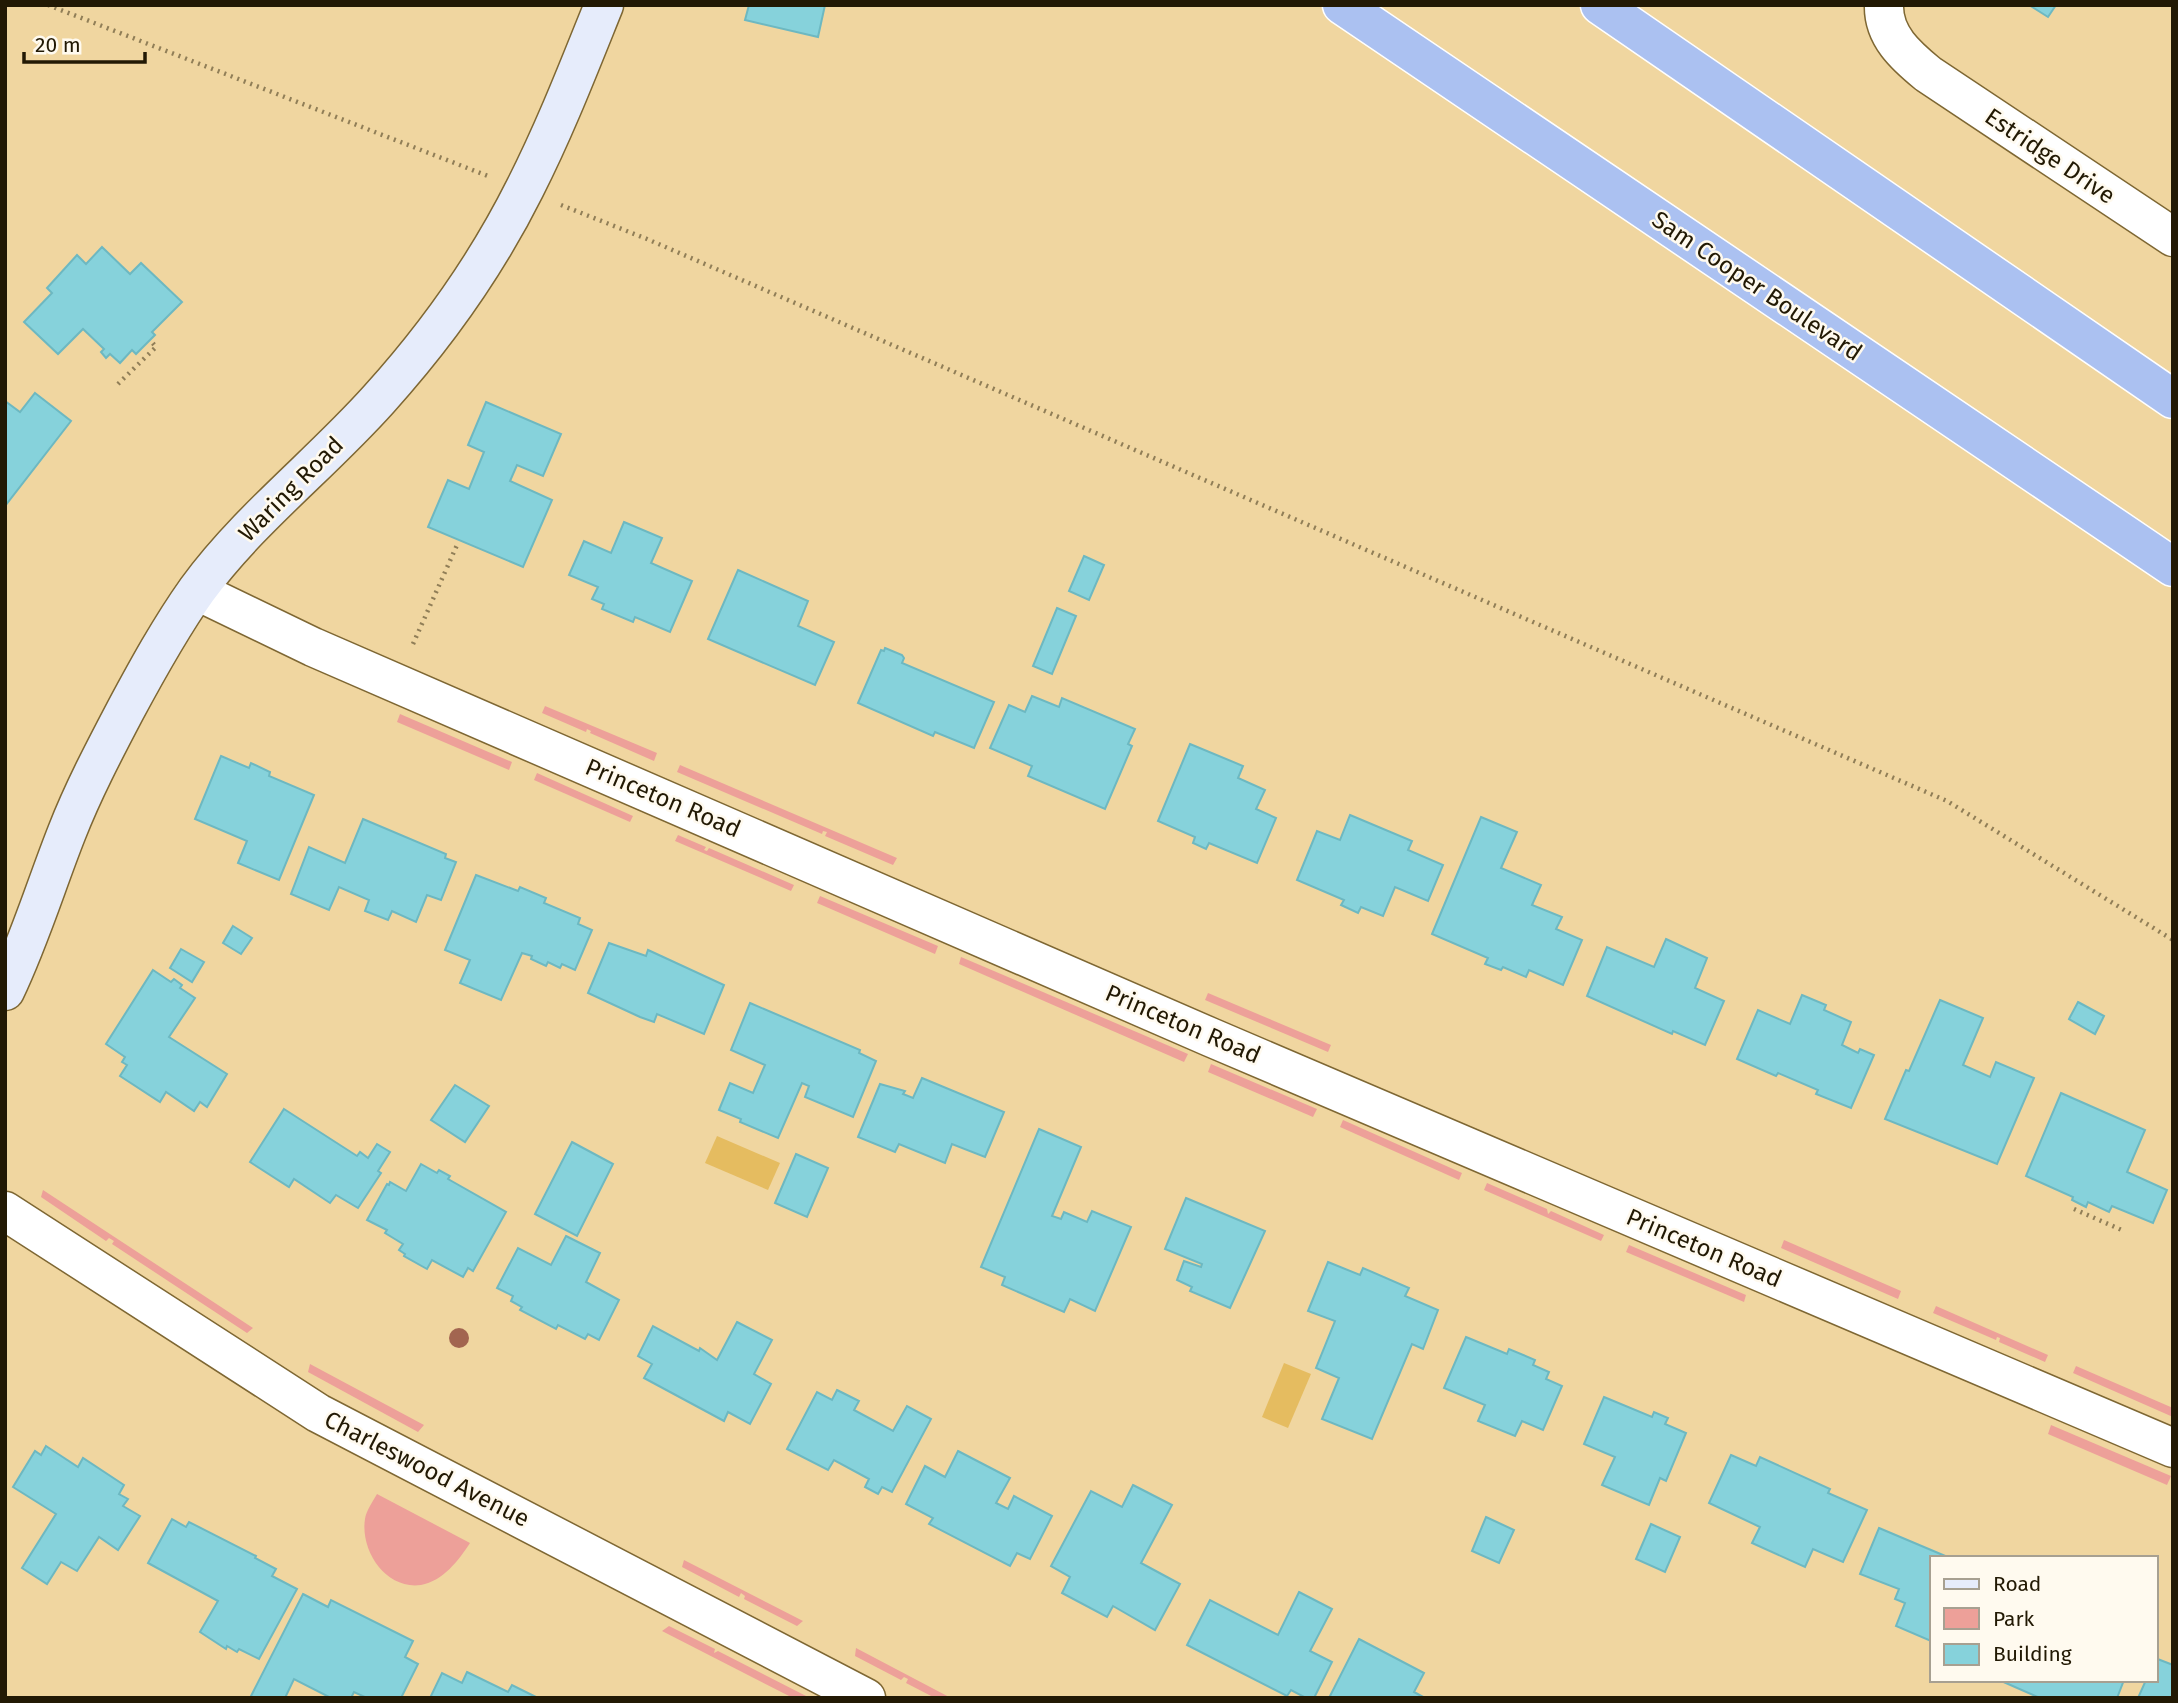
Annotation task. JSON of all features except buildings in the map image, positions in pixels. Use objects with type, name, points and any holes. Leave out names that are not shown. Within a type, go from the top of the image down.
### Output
[{"type":"highway","name":"Sam Cooper Boulevard","points":[[1342,5],[2173,567]]},
{"type":"highway","points":[[1600,5],[2173,399]]},
{"type":"main road","name":"Waring Road","points":[[5,990],[67,831],[100,758],[168,635],[197,590],[248,531],[327,455],[415,358],[467,287],[524,191],[564,106],[604,5]]},
{"type":"street","name":"Estridge Drive","points":[[1884,5],[1888,30],[1904,54],[1928,74],[2173,237]]},
{"type":"street","name":"Princeton Road","points":[[197,590],[326,652],[1210,1037],[2173,1448]]},
{"type":"street","name":"Charleswood Avenue","points":[[5,1211],[318,1413],[866,1698]]},
{"type":"path","points":[[48,5],[673,250],[1947,801],[2173,940]]},
{"type":"path","points":[[118,384],[156,346],[151,341]]},
{"type":"path","points":[[413,644],[457,545]]},
{"type":"path","points":[[2074,1209],[2124,1231]]},
{"type":"green space","points":[[545,706],[657,753],[654,761],[590,733],[587,729],[586,732],[542,713]]},
{"type":"green space","points":[[400,714],[512,762],[509,770],[397,722]]},
{"type":"green space","points":[[680,765],[897,858],[893,865],[825,836],[827,832],[823,831],[822,834],[677,772]]},
{"type":"green space","points":[[537,773],[633,816],[630,822],[534,780]]},
{"type":"green space","points":[[678,835],[706,847],[704,850],[709,848],[794,885],[791,891],[675,841]]},
{"type":"green space","points":[[820,896],[938,946],[935,954],[817,903]]},
{"type":"green space","points":[[961,957],[1188,1054],[1184,1062],[959,964]]},
{"type":"green space","points":[[1208,993],[1331,1045],[1328,1052],[1205,1000]]},
{"type":"green space","points":[[1211,1064],[1317,1109],[1313,1117],[1208,1072]]},
{"type":"green space","points":[[1343,1120],[1462,1173],[1459,1180],[1340,1127]]},
{"type":"green space","points":[[1487,1183],[1547,1209],[1548,1214],[1551,1211],[1604,1235],[1601,1241],[1484,1190]]},
{"type":"green space","points":[[43,1190],[253,1328],[247,1333],[112,1244],[114,1241],[109,1238],[106,1241],[41,1197]]},
{"type":"green space","points":[[1784,1240],[1901,1291],[1898,1299],[1781,1248]]},
{"type":"green space","points":[[1629,1245],[1746,1295],[1744,1302],[1626,1252]]},
{"type":"green space","points":[[1936,1306],[2048,1355],[2045,1362],[1999,1342],[2000,1338],[1997,1337],[1996,1340],[1933,1313]]},
{"type":"green space","points":[[310,1364],[424,1425],[418,1432],[308,1372]]},
{"type":"green space","points":[[2076,1366],[2173,1408],[2173,1417],[2073,1373]]},
{"type":"green space","points":[[2051,1425],[2171,1476],[2167,1485],[2048,1434]]},
{"type":"green space","points":[[377,1494],[470,1543],[455,1563],[429,1583],[408,1585],[397,1581],[378,1566],[367,1544],[366,1516]]},
{"type":"green space","points":[[684,1560],[803,1621],[797,1626],[744,1599],[745,1596],[741,1593],[739,1597],[682,1567]]},
{"type":"green space","points":[[669,1626],[715,1649],[714,1653],[718,1651],[810,1698],[793,1698],[662,1631]]},
{"type":"green space","points":[[856,1648],[951,1698],[935,1698],[906,1683],[908,1679],[904,1677],[901,1680],[855,1656]]},
{"type":"shaded area","points":[[717,1136],[780,1163],[768,1190],[705,1163]]},
{"type":"shaded area","points":[[1284,1363],[1311,1374],[1288,1428],[1262,1417]]}]
